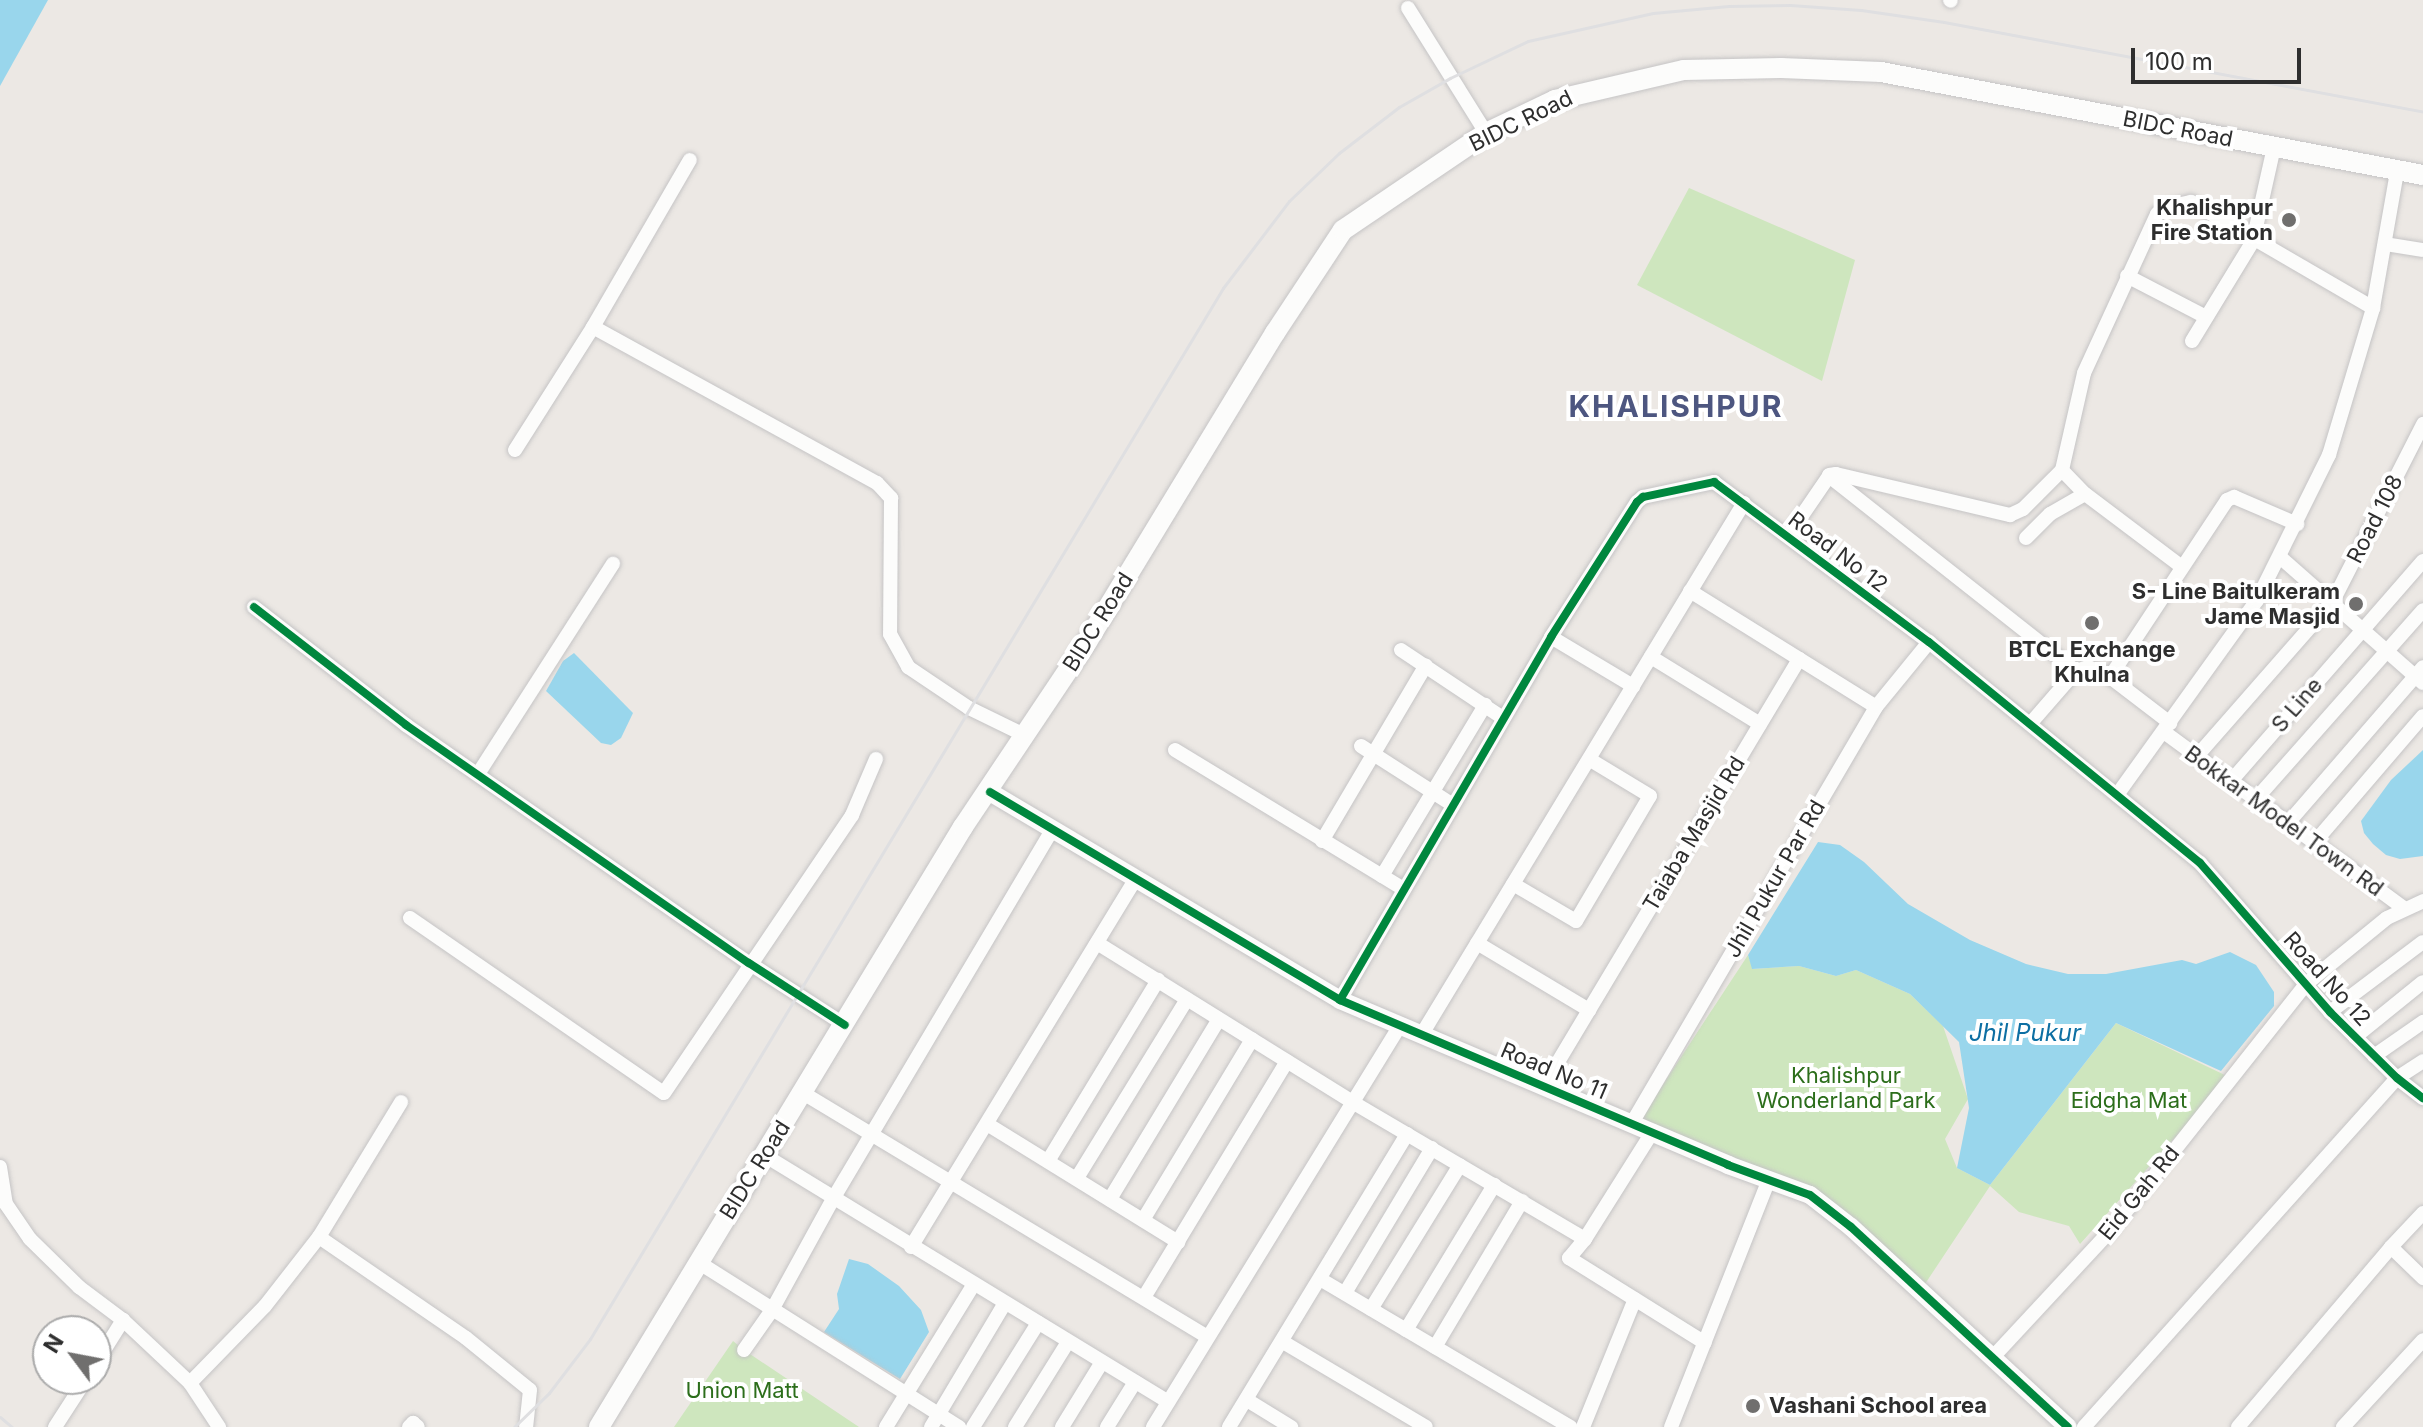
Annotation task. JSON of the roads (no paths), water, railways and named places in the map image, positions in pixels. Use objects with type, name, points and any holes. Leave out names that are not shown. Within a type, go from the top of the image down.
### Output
[{"type":"main road","name":"BIDC Road","points":[[612,1427],[768,1158],[973,830],[990,792],[1024,735],[1087,642],[1338,235],[1486,133],[1572,94],[1684,70],[1781,68],[1881,72],[2423,175]]},
{"type":"main road","name":"BIDC Road","points":[[807,1095],[963,827],[990,792]]},
{"type":"main road","name":"BIDC Road","points":[[599,1427],[703,1266]]},
{"type":"street","points":[[1408,8],[1486,133]]},
{"type":"street","points":[[2192,341],[2253,241],[2274,147]]},
{"type":"street","points":[[515,450],[593,327],[690,160]]},
{"type":"street","points":[[2117,795],[2257,600],[2281,558],[2329,455],[2373,308],[2397,172]]},
{"type":"street","points":[[1788,536],[1829,476],[1836,474],[2010,515],[2023,509],[2062,470],[2084,373],[2127,276],[2157,214],[2163,208],[2191,202],[2253,241],[2373,308]]},
{"type":"street","points":[[2385,244],[2423,250]]},
{"type":"street","points":[[2127,276],[2206,317]]},
{"type":"street","points":[[593,327],[877,483],[891,498],[890,634],[908,667],[969,708],[1024,735]]},
{"type":"street","name":"Road 108","points":[[2197,756],[2333,601],[2423,424]]},
{"type":"street","points":[[2062,470],[2085,494],[2182,567]]},
{"type":"street","points":[[1829,476],[2076,671]]},
{"type":"street","name":"Road No 12","points":[[1340,1000],[1551,637],[1643,497],[1714,482],[1929,642],[2200,863],[2330,1012],[2397,1078],[2423,1098]]},
{"type":"street","points":[[2026,538],[2050,514],[2085,494]]},
{"type":"street","points":[[2030,724],[2076,671],[2088,667],[2110,677],[2227,500],[2234,497],[2297,524]]},
{"type":"street","points":[[1422,1034],[1744,503]]},
{"type":"street","points":[[2281,558],[2420,676],[2288,823]]},
{"type":"street","name":"S Line","points":[[2231,781],[2423,561]]},
{"type":"street","points":[[478,774],[613,564]]},
{"type":"street","points":[[1690,591],[1876,707]]},
{"type":"street","points":[[254,607],[406,725],[749,963],[845,1025]]},
{"type":"street","points":[[2256,799],[2423,610]]},
{"type":"street","points":[[1551,637],[1633,686]]},
{"type":"street","name":"Jhil Pukur Par Rd","points":[[1632,1123],[1876,707],[1929,642]]},
{"type":"street","points":[[1401,650],[1503,718]]},
{"type":"street","points":[[1651,657],[1760,724]]},
{"type":"street","name":"Taiaba Masjid Rd","points":[[1543,1087],[1799,659]]},
{"type":"street","points":[[1322,841],[1367,750],[1426,665]]},
{"type":"street","name":"Bokkar Model Town Rd","points":[[2110,677],[2197,756],[2405,909]]},
{"type":"street","points":[[1382,876],[1485,705]]},
{"type":"street","points":[[2314,843],[2423,716]]},
{"type":"street","points":[[1175,750],[1404,889]]},
{"type":"street","points":[[1367,750],[1453,805]]},
{"type":"street","points":[[410,918],[664,1093],[749,963],[852,815],[876,759]]},
{"type":"street","points":[[1513,884],[1576,921],[1650,796],[1589,759]]},
{"type":"street","name":"Road No 11","points":[[990,792],[1340,1000],[1543,1087],[1810,1195],[1851,1227],[2062,1425]]},
{"type":"street","points":[[744,1350],[772,1310],[833,1199],[1053,829]]},
{"type":"street","points":[[911,1247],[1135,880]]},
{"type":"street","name":"Eid Gah Rd","points":[[1993,1357],[2112,1229],[2306,984],[2387,918],[2423,901]]},
{"type":"street","points":[[2330,1012],[2423,942]]},
{"type":"street","points":[[1097,943],[1354,1103],[1585,1239]]},
{"type":"street","points":[[1477,943],[1589,1010]]},
{"type":"street","points":[[1048,1161],[1158,980]]},
{"type":"street","points":[[2355,1037],[2423,982]]},
{"type":"street","points":[[1077,1178],[1187,999]]},
{"type":"street","points":[[1110,1199],[1219,1019]]},
{"type":"street","points":[[2374,1056],[2423,1022]]},
{"type":"street","points":[[1153,1427],[1206,1336],[1401,1024]]},
{"type":"street","points":[[1143,1220],[1252,1039]]},
{"type":"street","points":[[1146,1294],[1287,1061]]},
{"type":"street","points":[[2084,1427],[2397,1078],[2423,1061]]},
{"type":"street","points":[[807,1095],[1206,1336]]},
{"type":"street","points":[[190,1383],[265,1306],[319,1237],[401,1102]]},
{"type":"street","points":[[987,1124],[1178,1242]]},
{"type":"street","points":[[1653,1131],[1585,1239],[1569,1258],[1705,1343]]},
{"type":"street","points":[[1229,1427],[1407,1134]]},
{"type":"street","points":[[1345,1293],[1432,1148]]},
{"type":"street","points":[[768,1158],[1167,1401]]},
{"type":"street","points":[[1371,1309],[1460,1165]]},
{"type":"street","points":[[0,1167],[3,1207],[30,1239],[79,1287],[123,1320],[190,1383],[219,1427]]},
{"type":"street","points":[[1671,1427],[1769,1180]]},
{"type":"street","points":[[1406,1330],[1494,1185]]},
{"type":"street","points":[[1435,1347],[1522,1201]]},
{"type":"street","points":[[2247,1424],[2391,1247],[2423,1213]]},
{"type":"street","points":[[319,1237],[466,1338],[530,1390],[526,1427]]},
{"type":"street","points":[[2391,1247],[2423,1278]]},
{"type":"street","points":[[703,1266],[905,1394],[934,1421],[959,1427]]},
{"type":"street","points":[[1320,1279],[1570,1427]]},
{"type":"street","points":[[886,1427],[974,1284]]},
{"type":"street","points":[[1583,1427],[1635,1299]]},
{"type":"street","points":[[934,1421],[1005,1303]]},
{"type":"street","points":[[112,1338],[123,1320]]},
{"type":"street","points":[[973,1427],[1038,1323]]},
{"type":"street","points":[[2343,1427],[2423,1340]]},
{"type":"street","points":[[1015,1427],[1068,1342]]},
{"type":"street","points":[[1283,1342],[1426,1427]]},
{"type":"street","points":[[1062,1427],[1102,1362]]},
{"type":"street","points":[[1107,1427],[1135,1382]]},
{"type":"street","points":[[55,1427],[76,1395]]},
{"type":"street","points":[[1247,1400],[1291,1427]]},
{"type":"street","points":[[409,1427],[413,1423],[418,1427]]},
{"type":"water","points":[[0,0],[48,0],[0,86]]},
{"type":"water","points":[[574,653],[633,713],[621,738],[611,745],[601,743],[546,691],[563,661]]},
{"type":"water","points":[[2423,750],[2423,856],[2400,859],[2386,855],[2373,844],[2364,833],[2361,821],[2391,780]]},
{"type":"water","name":"Jhil Pukur","points":[[1818,842],[1840,845],[1864,862],[1908,904],[1970,940],[2026,964],[2068,974],[2106,974],[2182,960],[2196,964],[2230,952],[2256,965],[2274,992],[2274,1006],[2221,1071],[2116,1023],[1990,1185],[1957,1168],[1969,1108],[1959,1042],[1910,994],[1856,970],[1836,976],[1799,966],[1752,969],[1748,955]]},
{"type":"water","points":[[849,1259],[868,1264],[899,1286],[921,1310],[929,1332],[900,1379],[824,1332],[839,1309],[837,1294]]},
{"type":"railway","points":[[514,1427],[549,1393],[590,1339],[1223,288],[1289,201],[1339,153],[1399,107],[1450,78],[1528,41],[1653,13],[1729,6],[1790,5],[1861,10],[1944,22],[2423,112]]},
{"type":"railway","points":[[0,1417],[12,1427]]},
{"type":"place","name":"Khalishpur Fire Station","points":[[2289,220]]},
{"type":"place","name":"S- Line Baitulkeram Jame Masjid","points":[[2356,604]]},
{"type":"place","name":"BTCL Exchange Khulna","points":[[2092,623]]},
{"type":"place","name":"Vashani School area","points":[[1753,1406]]},
{"type":"district","name":"KHALISHPUR","points":[[1676,406]]},
{"type":"park label","name":"Khalishpur Wonderland Park","points":[[1846,1088]]},
{"type":"park label","name":"Eidgha Mat","points":[[2129,1101]]},
{"type":"park label","name":"Union Matt","points":[[742,1391]]}]
